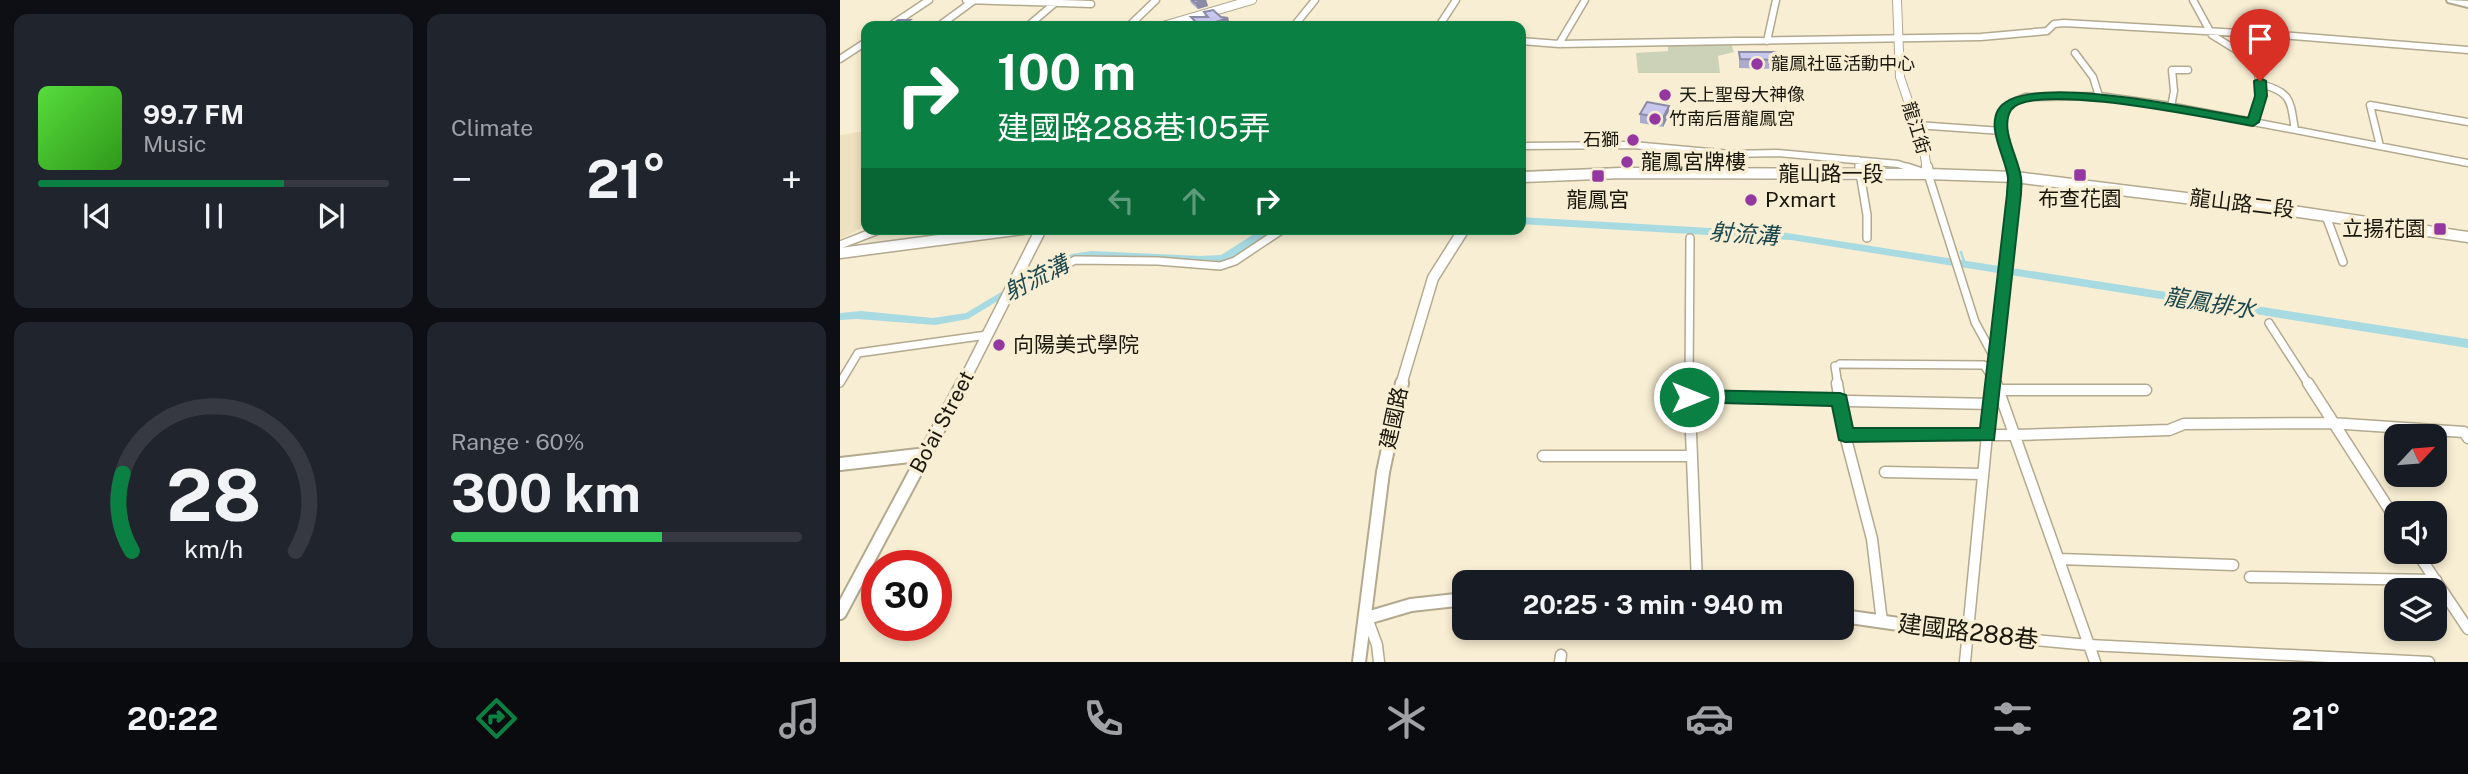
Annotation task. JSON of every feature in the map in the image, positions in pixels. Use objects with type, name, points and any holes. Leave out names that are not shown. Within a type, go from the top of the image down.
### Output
[{"type":"highway","points":[[2451,0],[2468,3]]},
{"type":"highway","points":[[2461,0],[2468,3]]},
{"type":"street","points":[[898,21],[929,0]]},
{"type":"street","points":[[966,0],[1091,4]]},
{"type":"street","points":[[1134,21],[1156,0]]},
{"type":"street","points":[[1180,21],[1252,0]]},
{"type":"street","points":[[1298,21],[1315,0]]},
{"type":"street","points":[[1442,21],[1456,0]]},
{"type":"street","points":[[1559,44],[1585,0]]},
{"type":"street","points":[[1767,41],[1776,0]]},
{"type":"street","name":"龍江街","points":[[1897,0],[1900,77],[1923,145],[1928,174]]},
{"type":"street","points":[[2193,0],[2212,36],[2246,56],[2258,73],[2261,96],[2253,122]]},
{"type":"street","points":[[946,21],[973,1]]},
{"type":"street","points":[[1034,21],[1056,3]]},
{"type":"street","points":[[1526,41],[1559,44],[2001,36],[2047,31],[2054,24],[2064,23],[2468,50]]},
{"type":"street","points":[[840,59],[861,46]]},
{"type":"street","points":[[855,50],[861,51]]},
{"type":"street","points":[[2075,53],[2093,76],[2099,96]]},
{"type":"street","points":[[2171,107],[2174,91],[2172,70],[2188,70]]},
{"type":"street","points":[[2260,84],[2283,89],[2288,94],[2295,130]]},
{"type":"street","points":[[1965,662],[1982,474],[1992,404],[1994,357],[2015,177],[2002,131],[2003,112],[2011,103],[2026,97],[2099,96],[2468,163]]},
{"type":"street","points":[[2380,146],[2370,105],[2468,122]]},
{"type":"street","points":[[1916,125],[2002,131]]},
{"type":"street","points":[[1526,146],[1633,145],[1714,153],[1777,153],[1898,164],[1928,174],[1975,321],[1994,357]]},
{"type":"street","points":[[1858,160],[1867,215],[1867,238]]},
{"type":"street","name":"龍山路一段","points":[[1526,177],[1621,173],[1928,174],[2015,177]]},
{"type":"street","name":"龍山路二段","points":[[2015,177],[2326,216],[2468,237]]},
{"type":"street","points":[[2326,216],[2343,261]]},
{"type":"street","points":[[840,245],[866,235]]},
{"type":"street","points":[[840,253],[977,235]]},
{"type":"street","name":"Bo'ai Street","points":[[840,613],[927,454],[1038,235]]},
{"type":"street","points":[[1008,293],[1075,260],[1158,261],[1220,266],[1235,261],[1274,235]]},
{"type":"street","name":"建國路","points":[[1359,662],[1367,618],[1367,593],[1383,472],[1404,373],[1433,278],[1460,235]]},
{"type":"street","points":[[1690,239],[1689,397],[1696,570]]},
{"type":"street","points":[[2269,323],[2384,502]]},
{"type":"street","points":[[840,383],[858,353],[987,335]]},
{"type":"street","points":[[1882,622],[1872,539],[1845,435],[1844,400],[1837,365],[1984,365],[2000,390],[2095,662]]},
{"type":"street","points":[[2000,390],[2146,390]]},
{"type":"street","points":[[1689,397],[1992,404]]},
{"type":"street","points":[[1845,435],[2015,435],[2169,430],[2184,424],[2331,423],[2464,432],[2468,438]]},
{"type":"street","points":[[840,464],[927,454]]},
{"type":"street","points":[[1543,456],[1692,456]]},
{"type":"street","points":[[1885,472],[1982,474]]},
{"type":"street","points":[[2059,559],[2233,565]]},
{"type":"street","points":[[2250,577],[2384,579]]},
{"type":"street","points":[[2447,597],[2468,629]]},
{"type":"street","points":[[1367,618],[1411,606],[1452,601]]},
{"type":"street","name":"建國路","points":[[1367,618],[1377,645],[1379,662]]},
{"type":"street","name":"建國路288巷","points":[[1854,618],[1968,634],[2089,645],[2429,662]]},
{"type":"shaded area","points":[[861,132],[861,227],[840,239],[840,135]]},
{"type":"green space","points":[[1731,43],[1734,52],[1718,56],[1720,73],[1638,73],[1636,53],[1668,51],[1668,45]]},
{"type":"water","name":"射流溝","points":[[1526,217],[1781,232],[2468,339],[2468,348],[1791,240],[1526,224]]},
{"type":"water","points":[[1253,235],[1271,235],[1233,259],[1220,263],[1074,259],[1052,268],[968,319],[935,325],[840,320],[840,313],[861,311],[933,318],[966,313],[1050,263],[1072,254],[1091,251],[1221,255]]},
{"type":"building","points":[[1213,10],[1221,17],[1228,18],[1219,21],[1195,21],[1191,17],[1208,17],[1204,12]]},
{"type":"building","points":[[1739,52],[1776,52],[1777,60],[1740,59]]},
{"type":"building","points":[[1647,102],[1669,106],[1663,118],[1640,114]]},
{"type":"waterway","name":"龍鳳排水","points":[[1961,252],[1965,264]]},
{"type":"place","name":"龍鳳社區活動中心","points":[[1757,64]]},
{"type":"place","name":"天上聖母大神像","points":[[1665,95]]},
{"type":"place","name":"竹南后厝龍鳳宮","points":[[1655,119]]},
{"type":"place","name":"石獅","points":[[1633,140]]},
{"type":"place","name":"龍鳳宮牌樓","points":[[1627,162]]},
{"type":"place","name":"布查花園","points":[[2080,175]]},
{"type":"place","name":"龍鳳宮","points":[[1598,176]]},
{"type":"place","name":"Pxmart","points":[[1751,200]]},
{"type":"place","name":"立揚花園","points":[[2440,229]]},
{"type":"place","name":"向陽美式學院","points":[[999,345]]},
{"type":"route","points":[[1689,397],[1840,399],[1845,435],[1988,435],[1994,357],[2015,177],[2002,131],[2003,112],[2011,103],[2026,97],[2050,94],[2124,99],[2253,122],[2261,96],[2260,81]]}]
